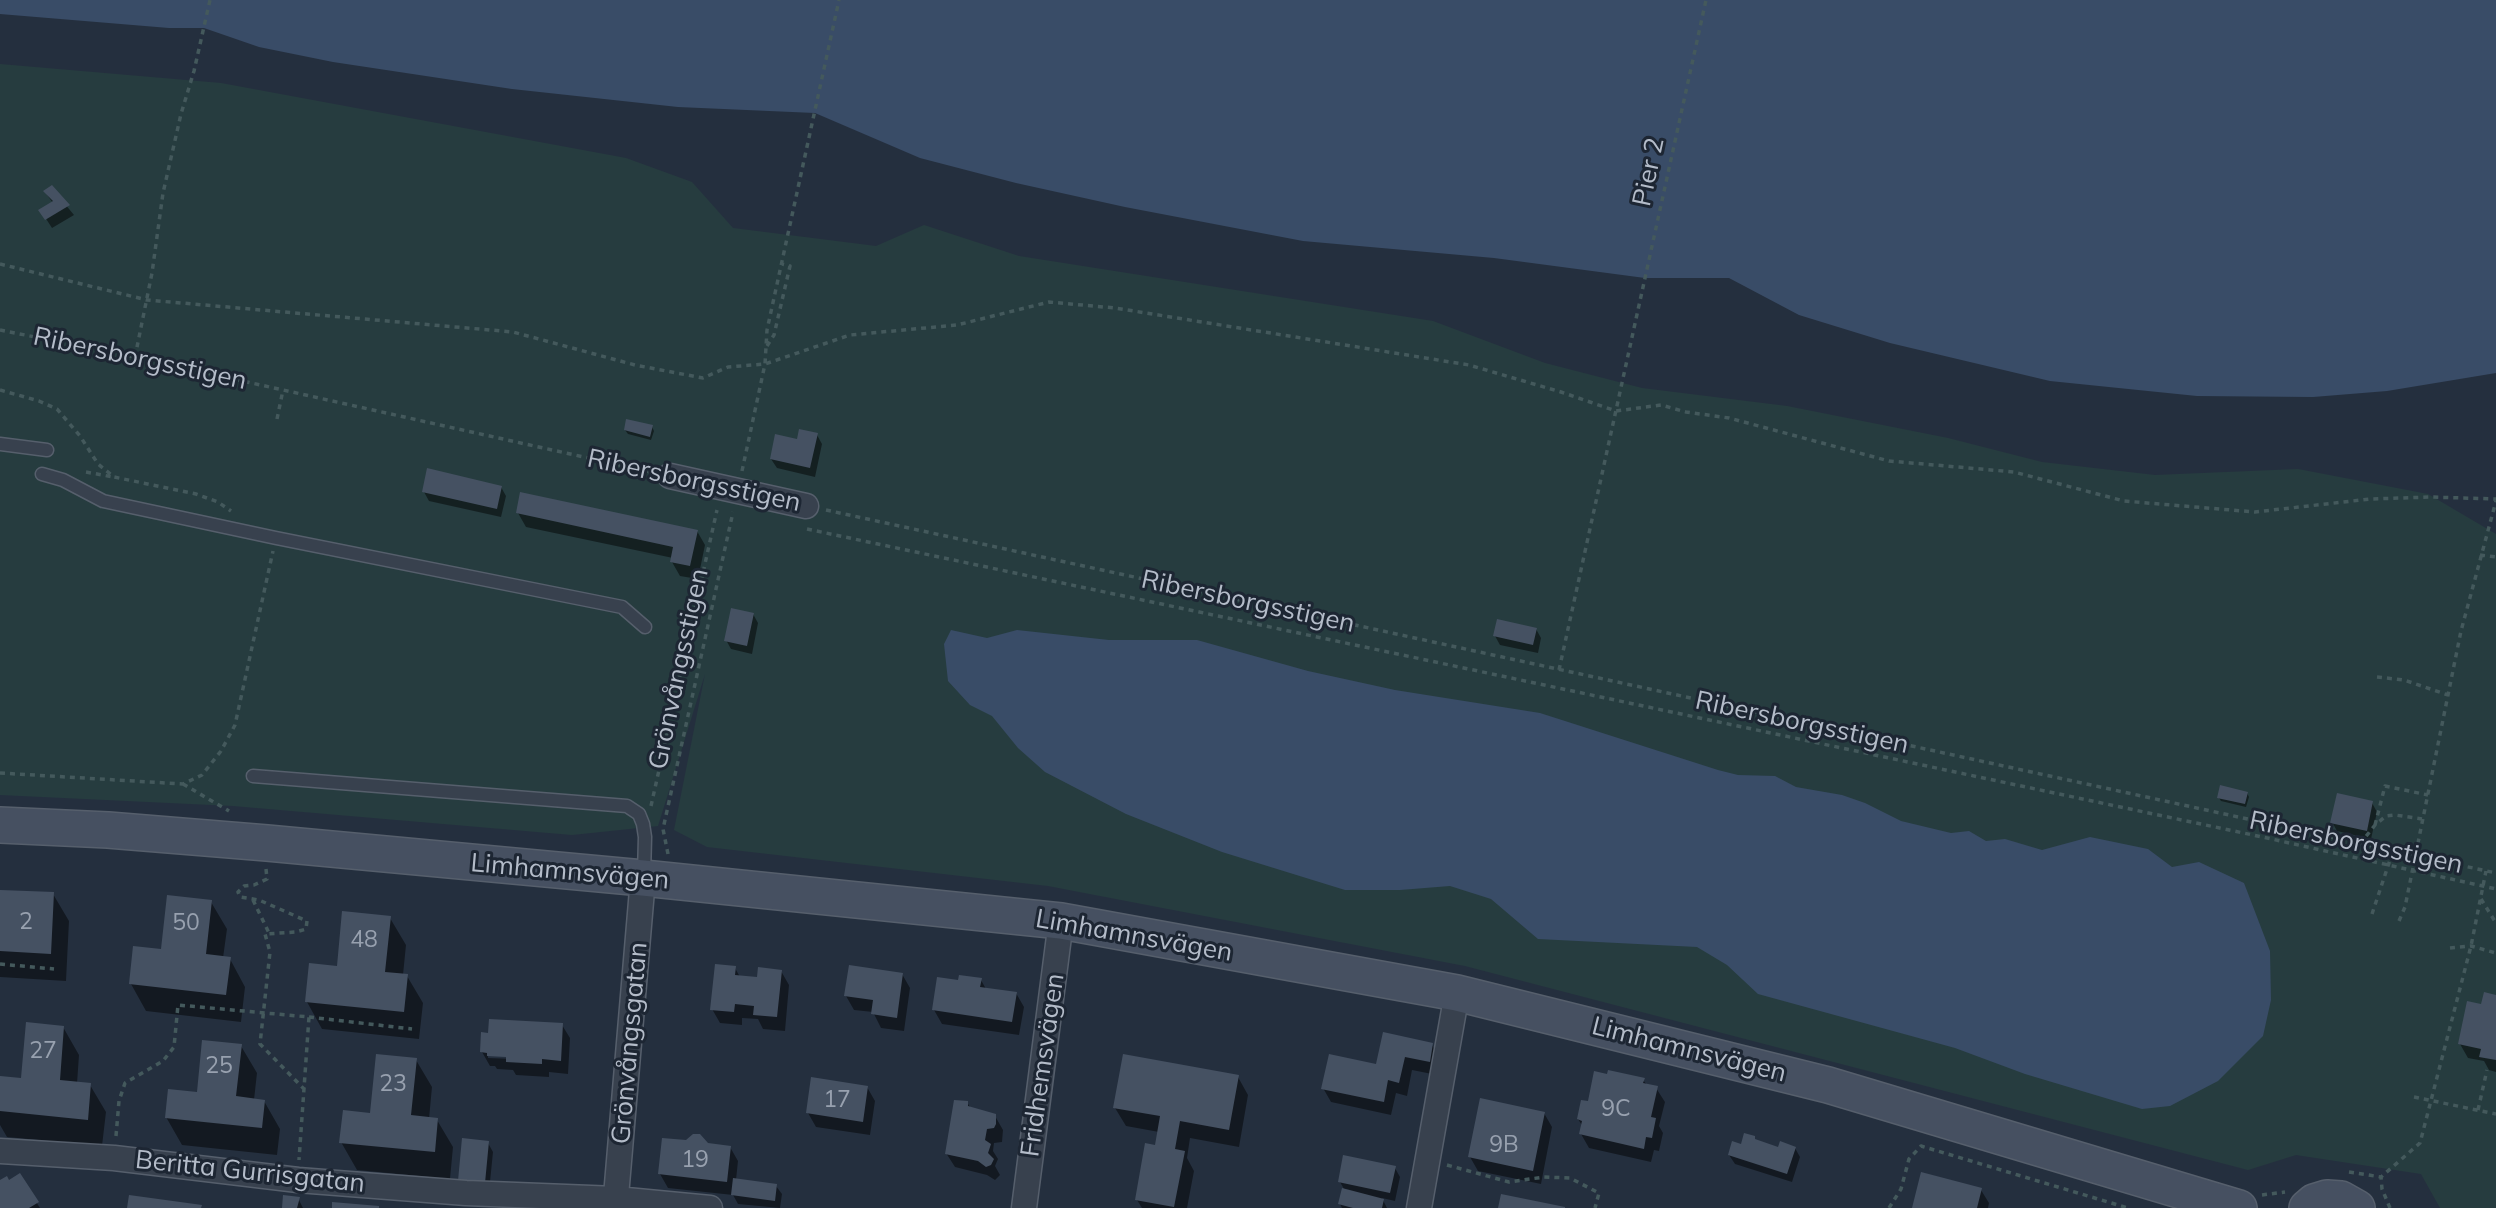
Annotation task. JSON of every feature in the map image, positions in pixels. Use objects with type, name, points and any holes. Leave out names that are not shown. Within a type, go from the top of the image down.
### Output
[{"type":"main road","name":"Limhamnsvägen","points":[[0,825],[108,830],[267,843],[1061,921],[1457,993],[1828,1085],[2239,1208]]},
{"type":"main road","points":[[2307,1208],[2314,1202],[2327,1198],[2342,1199],[2357,1208]]},
{"type":"street","name":"Ribersborgsstigen","points":[[670,476],[729,501],[803,517]]},
{"type":"street","name":"Grönvångsgatan","points":[[615,1203],[643,878]]},
{"type":"street","name":"Fridhemsvägen","points":[[1024,1208],[1061,921]]},
{"type":"street","points":[[1419,1208],[1457,993]]},
{"type":"street","name":"Beritta Gurrisgatan","points":[[0,1151],[114,1158],[465,1200],[710,1208]]},
{"type":"lane","points":[[0,444],[47,450]]},
{"type":"lane","points":[[42,474],[63,480],[103,501],[622,607],[645,627]]},
{"type":"lane","points":[[253,776],[627,806],[639,814],[643,824],[643,878]]},
{"type":"path","points":[[135,357],[147,300],[163,193],[210,0]]},
{"type":"path","points":[[729,501],[765,364],[767,330],[839,0]]},
{"type":"path","name":"Pier 2","points":[[1559,670],[1706,0]]},
{"type":"path","points":[[0,264],[147,300],[513,332],[635,365],[703,377],[729,367],[765,364],[850,335],[957,325],[1049,302],[1115,308],[1469,365],[1616,411],[1661,405],[1686,412],[1730,418],[1889,461],[2014,472],[2124,501],[2255,512],[2370,499],[2431,497],[2496,500],[2480,555],[2399,921]]},
{"type":"path","points":[[765,349],[774,335],[790,266],[782,264]]},
{"type":"path","name":"Ribersborgsstigen","points":[[0,330],[135,357],[670,476]]},
{"type":"path","points":[[0,390],[57,409],[80,436],[98,464],[114,477],[176,489],[218,502],[230,509],[242,531]]},
{"type":"path","points":[[277,419],[283,390]]},
{"type":"path","name":"Grönvångsstigen","points":[[643,824],[652,804],[729,501]]},
{"type":"path","name":"Grönvångsstigen","points":[[668,854],[663,829],[729,501]]},
{"type":"path","points":[[803,517],[2496,889]]},
{"type":"path","name":"Ribersborgsstigen","points":[[803,517],[1559,670],[2496,873]]},
{"type":"path","points":[[183,785],[202,775],[221,751],[235,725],[276,538]]},
{"type":"path","points":[[2480,555],[2496,557]]},
{"type":"path","points":[[2377,677],[2404,680],[2448,695]]},
{"type":"path","points":[[0,773],[183,785],[229,811]]},
{"type":"path","points":[[2375,825],[2385,786],[2428,794]]},
{"type":"path","points":[[2360,844],[2386,816],[2423,819]]},
{"type":"path","points":[[2372,914],[2393,851]]},
{"type":"path","points":[[254,866],[266,869],[267,879],[244,886],[238,892],[240,897],[252,899],[307,921],[306,929],[265,934],[270,952],[260,1044],[304,1089]]},
{"type":"path","points":[[2381,1177],[2420,1143],[2471,946],[2486,871]]},
{"type":"path","points":[[2480,897],[2496,923]]},
{"type":"path","points":[[252,899],[269,933]]},
{"type":"path","points":[[2450,948],[2471,946],[2496,953]]},
{"type":"path","points":[[0,964],[54,969]]},
{"type":"path","points":[[114,1158],[119,1101],[125,1083],[163,1061],[174,1047],[178,1005],[412,1029]]},
{"type":"path","points":[[298,1180],[309,1017]]},
{"type":"path","points":[[2478,1110],[2487,1070]]},
{"type":"path","points":[[2414,1097],[2496,1114]]},
{"type":"path","points":[[1889,1208],[1901,1189],[1909,1159],[1921,1146],[2128,1208]]},
{"type":"path","points":[[1427,1159],[1509,1182],[1544,1177],[1570,1178],[1599,1193],[1595,1208]]},
{"type":"path","points":[[2338,1170],[2381,1177]]},
{"type":"path","points":[[2381,1177],[2382,1189],[2390,1208]]},
{"type":"green space","points":[[0,64],[221,83],[626,158],[692,182],[733,228],[876,246],[924,225],[1019,256],[1433,321],[1545,363],[1642,388],[1787,406],[1948,438],[2042,462],[2155,475],[2298,469],[2428,494],[2496,534],[2496,1208],[2440,1208],[2421,1174],[2296,1155],[2248,1170],[1465,966],[1048,886],[707,847],[674,830],[705,674],[658,826],[572,835],[233,806],[0,795]]},
{"type":"water","points":[[0,0],[2496,0],[2496,373],[2387,391],[2313,397],[2197,396],[2050,381],[1890,343],[1799,315],[1729,278],[1645,278],[1494,258],[1303,241],[1125,207],[920,158],[815,113],[678,107],[512,89],[333,62],[259,47],[204,28],[169,28],[0,14]]},
{"type":"water","points":[[951,630],[987,638],[1017,630],[1109,640],[1197,640],[1308,671],[1395,690],[1540,713],[1718,770],[1738,775],[1775,776],[1796,787],[1842,795],[1865,803],[1901,821],[1951,833],[1969,831],[1986,841],[2005,839],[2042,850],[2090,837],[2148,849],[2172,867],[2199,862],[2244,883],[2270,951],[2271,1000],[2263,1036],[2218,1081],[2170,1106],[2142,1109],[2025,1074],[1955,1048],[1758,994],[1727,965],[1697,947],[1538,939],[1491,899],[1450,886],[1345,890],[1222,852],[1126,814],[1045,772],[1018,748],[992,716],[970,705],[948,681],[944,644]]},
{"type":"building","points":[[52,185],[70,205],[45,220],[38,210],[53,201],[43,191]]},
{"type":"building","points":[[626,419],[653,425],[650,437],[624,430]]},
{"type":"building","points":[[799,429],[818,433],[810,468],[770,459],[775,434],[797,439]]},
{"type":"building","points":[[427,468],[502,486],[497,509],[422,492]]},
{"type":"building","points":[[520,492],[698,530],[690,566],[670,562],[673,547],[516,513]]},
{"type":"building","points":[[731,608],[754,613],[747,646],[724,641]]},
{"type":"building","points":[[1497,619],[1537,628],[1533,645],[1493,636]]},
{"type":"building","points":[[2220,785],[2248,792],[2245,804],[2217,798]]},
{"type":"building","points":[[2337,793],[2373,801],[2367,831],[2330,823]]},
{"type":"building","points":[[0,890],[54,892],[51,954],[0,951]]},
{"type":"building","points":[[167,895],[212,900],[206,954],[231,957],[226,995],[129,984],[133,946],[161,949]]},
{"type":"building","points":[[342,911],[391,916],[385,972],[408,974],[404,1012],[305,1002],[309,963],[337,966]]},
{"type":"building","points":[[715,964],[736,966],[735,975],[757,977],[758,967],[782,970],[777,1017],[753,1015],[754,1006],[735,1004],[734,1012],[710,1010]]},
{"type":"building","points":[[849,965],[903,973],[897,1018],[871,1014],[873,1000],[844,996]]},
{"type":"building","points":[[959,975],[982,978],[980,987],[1017,992],[1012,1022],[932,1010],[937,977],[958,980]]},
{"type":"building","points":[[2484,992],[2496,995],[2496,1060],[2479,1057],[2481,1049],[2458,1044],[2467,1001],[2481,1004]]},
{"type":"building","points":[[489,1019],[563,1023],[561,1061],[542,1059],[542,1064],[506,1062],[506,1057],[487,1056],[487,1053],[480,1052],[481,1032],[488,1033]]},
{"type":"building","points":[[26,1022],[64,1026],[60,1080],[91,1083],[88,1120],[0,1111],[0,1076],[21,1078]]},
{"type":"building","points":[[1383,1032],[1433,1043],[1430,1062],[1405,1057],[1399,1083],[1388,1080],[1384,1102],[1321,1089],[1329,1054],[1376,1064]]},
{"type":"building","points":[[202,1040],[242,1044],[236,1096],[265,1100],[262,1128],[165,1118],[168,1089],[197,1092]]},
{"type":"building","points":[[376,1054],[417,1058],[411,1115],[438,1118],[435,1152],[339,1143],[343,1110],[370,1113]]},
{"type":"building","points":[[1123,1054],[1239,1075],[1229,1130],[1180,1121],[1175,1149],[1185,1151],[1174,1207],[1135,1200],[1145,1143],[1155,1145],[1160,1116],[1113,1108]]},
{"type":"building","points":[[1608,1070],[1645,1078],[1643,1083],[1658,1086],[1651,1117],[1656,1118],[1652,1138],[1646,1137],[1644,1149],[1579,1134],[1582,1121],[1577,1119],[1581,1100],[1588,1101],[1594,1071],[1607,1074]]},
{"type":"building","points":[[811,1077],[868,1086],[863,1122],[806,1113]]},
{"type":"building","points":[[1480,1098],[1545,1112],[1533,1171],[1468,1157]]},
{"type":"building","points":[[954,1100],[968,1101],[968,1106],[996,1114],[996,1124],[994,1128],[987,1129],[985,1140],[991,1144],[988,1153],[994,1159],[991,1165],[986,1167],[978,1161],[945,1154]]},
{"type":"building","points":[[1744,1133],[1778,1147],[1780,1141],[1796,1147],[1787,1174],[1728,1155],[1732,1141],[1741,1144]]},
{"type":"building","points":[[693,1134],[700,1134],[708,1143],[731,1146],[727,1182],[658,1174],[662,1138],[686,1140]]},
{"type":"building","points":[[462,1138],[489,1141],[485,1183],[458,1181]]},
{"type":"building","points":[[1343,1155],[1396,1166],[1390,1193],[1338,1182]]},
{"type":"building","points":[[1921,1172],[1982,1188],[1977,1208],[1912,1208]]},
{"type":"building","points":[[20,1173],[39,1202],[29,1208],[0,1208],[0,1180],[7,1176],[9,1180]]},
{"type":"building","points":[[733,1178],[777,1184],[775,1201],[731,1195]]},
{"type":"building","points":[[1342,1188],[1384,1199],[1382,1208],[1353,1208],[1338,1204]]},
{"type":"building","points":[[1501,1194],[1565,1207],[1565,1208],[1498,1208]]},
{"type":"building","points":[[129,1195],[202,1205],[201,1208],[127,1208]]},
{"type":"building","points":[[283,1195],[300,1197],[297,1208],[282,1208]]},
{"type":"building","points":[[332,1202],[379,1206],[379,1208],[332,1208]]}]
